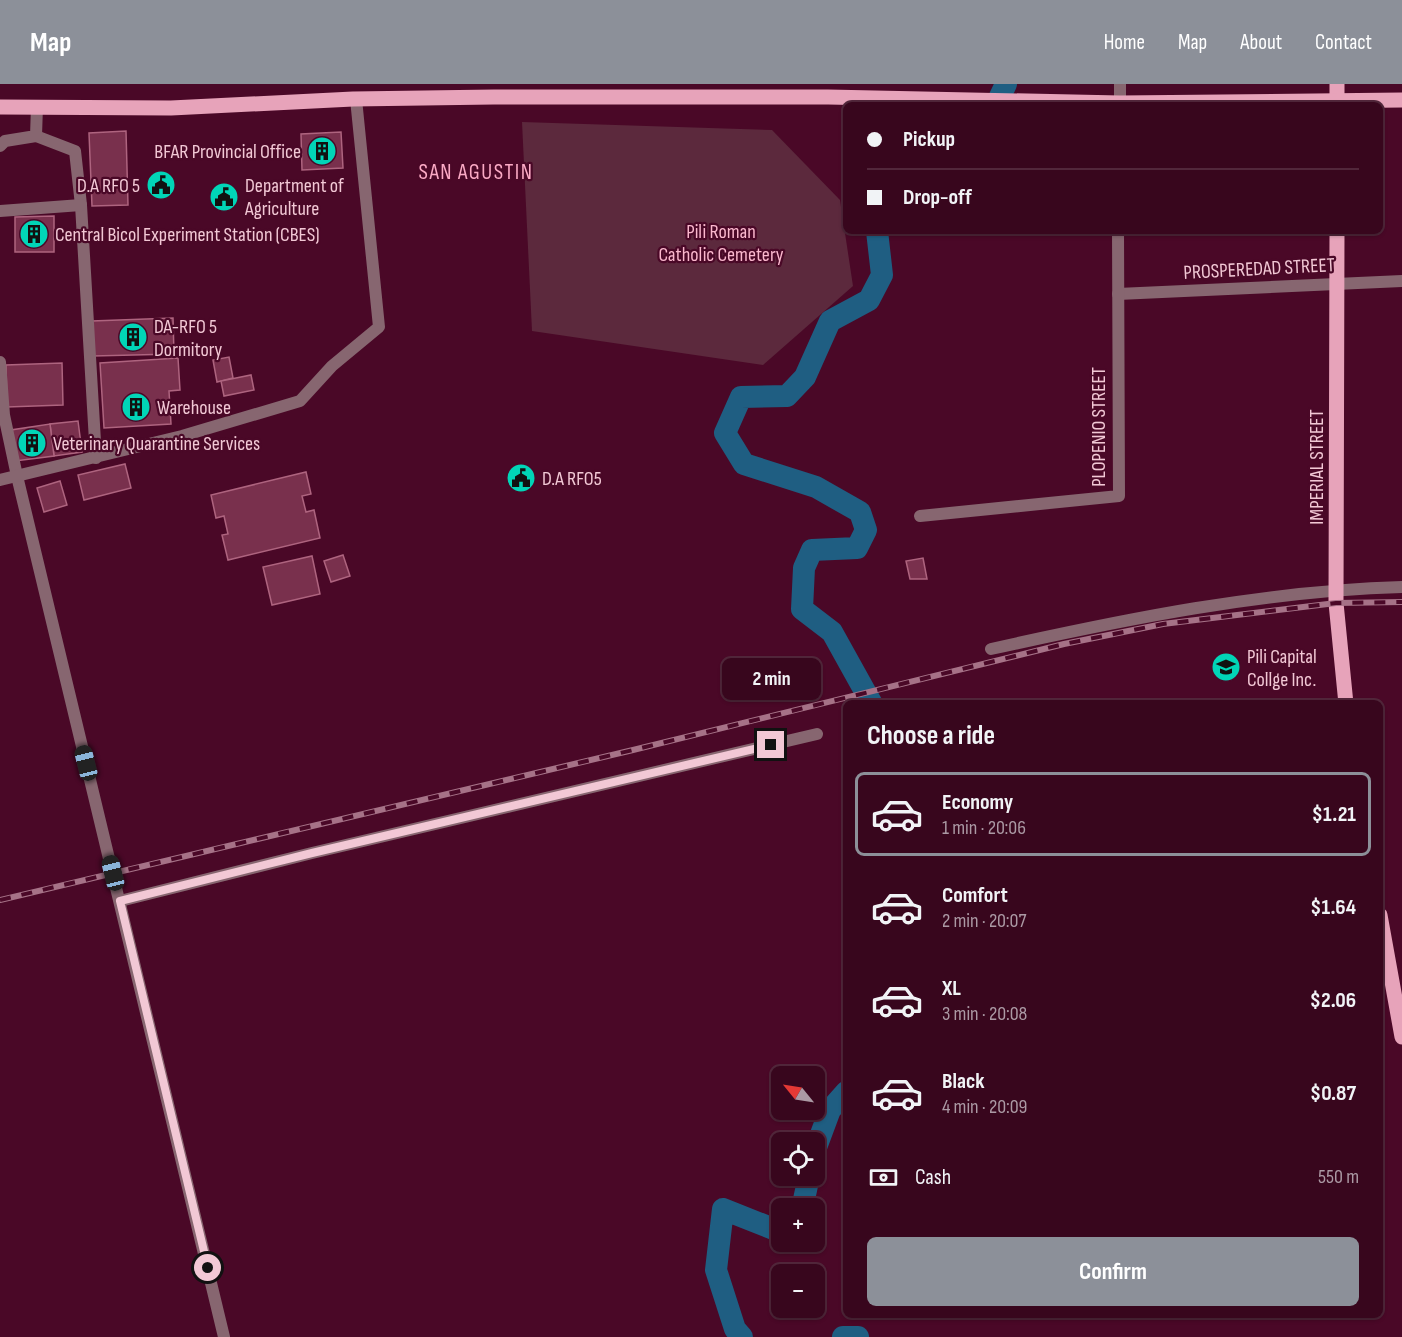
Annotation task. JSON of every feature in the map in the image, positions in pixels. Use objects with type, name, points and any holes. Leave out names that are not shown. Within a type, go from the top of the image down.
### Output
[{"type":"main road","points":[[1337,84],[1337,102]]},
{"type":"main road","points":[[0,107],[171,108],[356,99],[828,97],[1017,102]]},
{"type":"main road","points":[[1370,102],[1402,100]]},
{"type":"main road","name":"IMPERIAL STREET","points":[[1338,234],[1336,589],[1346,700]]},
{"type":"main road","points":[[1383,932],[1402,1037]]},
{"type":"street","points":[[1120,84],[1120,102]]},
{"type":"street","points":[[0,480],[96,458],[300,401],[332,366],[379,327],[356,99]]},
{"type":"street","points":[[36,136],[37,106]]},
{"type":"street","points":[[0,146],[5,141],[36,136],[75,151],[81,205],[96,458]]},
{"type":"street","points":[[0,211],[81,205]]},
{"type":"street","name":"PLOPENIO STREET","points":[[920,516],[1119,496],[1119,234]]},
{"type":"street","name":"PROSPEREDAD STREET","points":[[1118,294],[1402,281]]},
{"type":"street","points":[[0,362],[4,415],[17,476],[224,1337]]},
{"type":"street","points":[[991,649],[1143,616],[1336,589],[1402,587]]},
{"type":"street","points":[[120,901],[312,853],[817,734]]},
{"type":"green space","name":"Pili Roman Catholic Cemetery","points":[[522,122],[772,130],[840,200],[843,234],[845,234],[853,286],[763,365],[532,331]]},
{"type":"building","points":[[126,131],[128,205],[92,206],[89,133]]},
{"type":"building","name":"BFAR Provincial Office","points":[[341,132],[343,168],[302,170],[301,134]]},
{"type":"building","name":"Central Bicol Experiment Station (CBES)","points":[[54,216],[54,252],[15,252],[15,217]]},
{"type":"building","name":"DA-RFO 5 Dormitory","points":[[173,318],[174,354],[93,356],[92,321]]},
{"type":"building","points":[[229,357],[233,378],[217,382],[213,360]]},
{"type":"building","name":"Warehouse","points":[[178,358],[180,390],[169,391],[171,424],[104,428],[100,363]]},
{"type":"building","points":[[62,363],[63,405],[7,407],[6,365]]},
{"type":"building","points":[[251,375],[254,390],[224,396],[221,381]]},
{"type":"building","points":[[78,421],[82,452],[54,456],[50,424]]},
{"type":"building","name":"Veterinary Quarantine Services","points":[[50,424],[54,456],[15,461],[11,430]]},
{"type":"building","points":[[125,464],[131,488],[84,500],[78,475]]},
{"type":"building","points":[[306,472],[311,494],[302,496],[306,512],[314,510],[320,538],[228,560],[222,535],[228,534],[224,516],[216,518],[211,495]]},
{"type":"building","points":[[60,481],[67,505],[44,512],[37,488]]},
{"type":"building","points":[[343,555],[350,576],[331,582],[324,561]]},
{"type":"building","points":[[312,556],[320,594],[272,605],[263,567]]},
{"type":"building","points":[[923,558],[927,579],[910,579],[906,561]]},
{"type":"waterway","points":[[997,102],[1006,84]]},
{"type":"waterway","points":[[870,700],[832,632],[802,609],[804,568],[812,550],[857,548],[866,530],[860,512],[816,487],[744,464],[725,433],[741,397],[787,396],[805,377],[830,321],[869,300],[882,275],[877,234]]},
{"type":"waterway","points":[[822,1132],[830,1110],[843,1095]]},
{"type":"waterway","points":[[804,1198],[807,1186]]},
{"type":"waterway","points":[[742,1337],[735,1329],[716,1270],[723,1209],[771,1228]]},
{"type":"waterway","points":[[843,1337],[858,1337]]},
{"type":"railway","points":[[0,900],[633,750],[1064,644],[1163,624],[1336,603],[1402,602]]},
{"type":"place","name":"BFAR Provincial Office","points":[[322,151]]},
{"type":"place","name":"D.A RFO 5","points":[[161,185]]},
{"type":"place","name":"Department of Agriculture","points":[[224,197]]},
{"type":"place","name":"Central Bicol Experiment Station (CBES)","points":[[34,234]]},
{"type":"place","name":"DA-RFO 5 Dormitory","points":[[133,337]]},
{"type":"place","name":"Warehouse","points":[[136,407]]},
{"type":"place","name":"Veterinary Quarantine Services","points":[[32,443]]},
{"type":"place","name":"D.A RFO5","points":[[521,478]]},
{"type":"place","name":"Pili Capital Collge Inc.","points":[[1226,667]]},
{"type":"district","name":"SAN AGUSTIN","points":[[476,171]]},
{"type":"route","points":[[208,1268],[120,901],[312,853],[771,745]]}]
